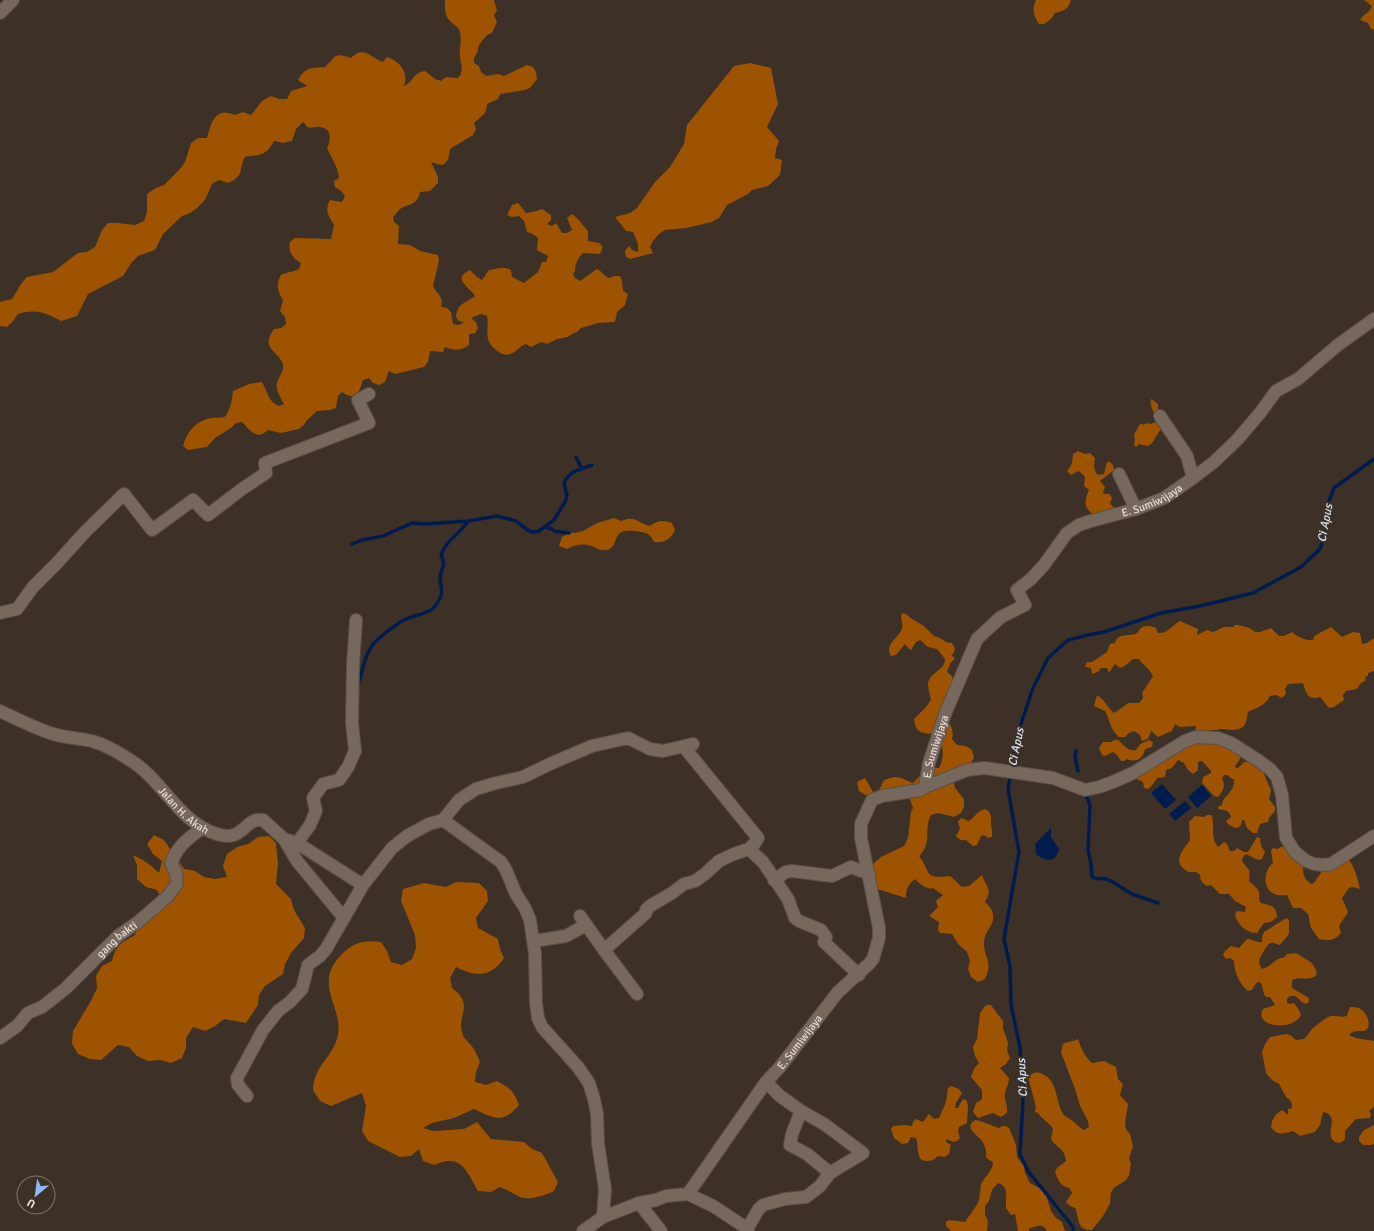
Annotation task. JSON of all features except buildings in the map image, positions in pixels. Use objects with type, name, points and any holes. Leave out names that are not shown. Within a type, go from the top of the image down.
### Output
[{"type":"street","points":[[0,13],[13,0]]},
{"type":"street","name":"E. Sumiwijaya","points":[[688,1194],[766,1082],[780,1067],[838,992],[859,974],[873,958],[879,938],[880,928],[861,838],[861,824],[872,800],[882,796],[920,790],[925,787],[929,763],[945,714],[977,639],[1001,617],[1025,605],[1017,590],[1031,579],[1044,565],[1067,533],[1079,525],[1136,509],[1164,498],[1193,478],[1214,462],[1237,440],[1276,391],[1298,379],[1338,345],[1374,318]]},
{"type":"street","points":[[0,613],[17,609],[32,587],[124,494],[152,530],[193,500],[208,515],[266,473],[265,463],[369,423],[358,400],[369,394]]},
{"type":"street","points":[[1160,416],[1187,456],[1193,478]]},
{"type":"street","points":[[1118,474],[1136,509]]},
{"type":"street","points":[[297,843],[310,825],[316,811],[313,798],[323,784],[338,780],[348,767],[355,751],[352,716],[356,620]]},
{"type":"street","name":"Jalan H. Akah","points":[[0,710],[44,731],[91,741],[117,752],[141,767],[179,809],[202,828],[226,836],[237,835],[253,821],[260,820],[266,822],[284,839],[297,843],[363,885]]},
{"type":"street","points":[[925,787],[967,770],[985,768],[1053,778],[1085,790],[1113,782],[1133,772],[1184,741],[1196,737],[1218,738],[1231,743],[1259,761],[1270,769],[1277,777],[1282,795],[1286,838],[1295,852],[1306,861],[1323,865],[1331,864],[1374,836]]},
{"type":"street","points":[[247,1096],[238,1085],[237,1078],[263,1030],[272,1018],[302,989],[308,965],[320,956],[326,949],[363,885],[392,848],[407,836],[429,824],[443,820],[458,800],[476,789],[496,783],[523,778],[552,763],[592,746],[628,738],[650,749],[663,751],[689,745],[758,838],[749,849],[719,861],[695,881],[684,884],[650,906],[646,910],[646,913],[604,950]]},
{"type":"street","points":[[443,820],[501,862],[516,894],[528,913],[534,941],[536,1003],[538,1018],[545,1031],[578,1067],[589,1083],[598,1114],[598,1144],[605,1189],[603,1217]]},
{"type":"street","name":"gang bakti","points":[[0,1038],[17,1026],[28,1013],[42,1007],[65,989],[118,936],[138,922],[168,896],[177,884],[176,872],[171,862],[177,849],[202,828]]},
{"type":"street","points":[[284,839],[297,861],[344,918]]},
{"type":"street","points":[[749,849],[763,862],[788,900],[795,918],[798,921],[821,930],[826,936],[824,942],[859,974]]},
{"type":"street","points":[[774,880],[786,872],[792,871],[832,876],[850,867],[869,874]]},
{"type":"street","points":[[534,941],[566,936],[583,920],[636,994]]},
{"type":"street","points":[[583,1231],[603,1217],[640,1203],[656,1200],[666,1196],[688,1194],[714,1206],[747,1230],[758,1210],[763,1205],[785,1199],[806,1197],[820,1186],[830,1173],[863,1153],[824,1124],[801,1111],[780,1096],[766,1082]]},
{"type":"street","points":[[801,1111],[792,1134],[790,1144],[806,1154],[830,1173]]},
{"type":"street","points":[[640,1203],[661,1231]]},
{"type":"shaded area","points":[[445,0],[494,0],[497,11],[494,15],[497,22],[492,33],[487,35],[479,45],[474,58],[474,63],[479,66],[481,72],[486,76],[498,74],[504,76],[527,65],[533,67],[536,72],[537,79],[530,88],[500,94],[498,99],[487,104],[485,113],[474,123],[476,129],[473,135],[450,149],[448,160],[443,165],[431,162],[438,177],[438,183],[430,191],[420,192],[416,201],[399,210],[393,217],[394,222],[399,226],[398,244],[410,245],[420,251],[438,255],[439,261],[433,286],[441,298],[441,307],[447,308],[451,312],[453,324],[459,325],[464,322],[459,321],[456,317],[458,309],[462,304],[475,296],[462,280],[465,273],[470,270],[482,280],[489,270],[506,268],[511,270],[512,277],[524,283],[538,272],[542,262],[546,262],[548,256],[537,250],[538,238],[527,232],[524,221],[519,216],[512,217],[507,215],[512,205],[518,203],[526,213],[542,209],[551,215],[551,220],[547,224],[552,226],[556,223],[562,233],[567,233],[572,230],[567,218],[572,214],[588,231],[588,241],[599,243],[603,247],[600,254],[583,253],[581,255],[577,261],[573,274],[575,278],[580,281],[597,269],[609,278],[620,276],[623,291],[628,294],[625,305],[617,312],[615,322],[598,323],[581,328],[568,337],[557,339],[547,344],[541,342],[531,347],[526,344],[521,346],[516,351],[506,355],[496,350],[489,342],[487,334],[487,316],[481,314],[471,318],[476,322],[478,328],[475,333],[469,334],[469,345],[457,350],[445,347],[443,352],[430,351],[428,362],[424,367],[395,374],[389,371],[385,382],[379,385],[373,383],[369,378],[363,380],[356,395],[351,396],[342,392],[338,396],[336,408],[317,411],[299,429],[281,433],[268,430],[260,435],[251,431],[242,422],[236,423],[215,438],[207,447],[188,450],[183,446],[192,428],[205,419],[226,416],[231,404],[233,391],[249,384],[262,382],[275,404],[279,406],[284,404],[277,388],[277,383],[283,370],[283,365],[281,360],[269,346],[270,336],[274,329],[281,328],[286,324],[285,317],[280,311],[283,300],[278,291],[278,281],[281,275],[299,269],[301,263],[291,254],[290,248],[290,242],[295,238],[331,239],[334,225],[329,216],[327,207],[330,200],[342,202],[345,196],[335,187],[334,181],[339,178],[336,166],[327,148],[330,138],[329,132],[324,128],[307,127],[303,122],[296,129],[292,141],[283,143],[274,141],[268,150],[262,154],[245,157],[237,178],[228,183],[219,180],[212,184],[205,200],[190,213],[182,216],[163,234],[155,250],[138,256],[123,276],[88,294],[77,316],[61,321],[40,312],[30,312],[18,314],[7,327],[0,326],[0,302],[12,299],[27,277],[53,272],[78,253],[87,252],[95,247],[102,230],[108,223],[135,225],[144,221],[147,212],[147,194],[164,185],[180,169],[185,162],[191,143],[198,138],[207,138],[210,126],[215,117],[219,114],[229,113],[235,115],[243,112],[251,115],[262,101],[271,96],[279,99],[287,99],[291,91],[307,86],[298,80],[306,70],[325,67],[338,55],[351,58],[360,52],[363,52],[383,62],[387,57],[392,59],[396,61],[404,72],[404,86],[415,76],[425,71],[435,79],[441,81],[446,77],[458,78],[462,69],[460,32],[447,16],[445,11]]},
{"type":"shaded area","points":[[1036,0],[1071,0],[1069,6],[1065,9],[1055,13],[1051,19],[1044,24],[1039,24],[1035,18],[1034,12]]},
{"type":"shaded area","points":[[1364,0],[1374,0],[1374,30],[1371,29],[1368,23],[1360,20],[1372,6]]},
{"type":"shaded area","points":[[750,63],[771,68],[778,104],[767,127],[779,141],[775,158],[782,160],[780,175],[768,186],[752,190],[748,194],[727,205],[719,218],[712,222],[686,228],[665,230],[653,241],[650,247],[653,253],[630,259],[626,257],[625,251],[629,246],[632,250],[638,252],[638,244],[633,232],[626,231],[615,217],[630,213],[637,208],[655,182],[670,167],[684,144],[687,125],[734,66]]},
{"type":"shaded area","points":[[1151,399],[1158,404],[1158,412],[1163,428],[1151,444],[1148,446],[1139,444],[1136,447],[1134,445],[1134,434],[1140,424],[1141,423],[1143,425],[1156,422],[1151,405]]},
{"type":"shaded area","points":[[1078,451],[1085,454],[1090,453],[1095,458],[1094,465],[1098,475],[1104,474],[1107,462],[1110,462],[1113,465],[1114,470],[1100,481],[1105,487],[1103,492],[1104,494],[1109,494],[1112,498],[1110,503],[1114,508],[1114,511],[1096,516],[1087,508],[1086,498],[1089,490],[1084,486],[1085,477],[1079,471],[1071,475],[1067,471],[1072,464],[1073,454]]},
{"type":"shaded area","points":[[614,518],[621,521],[633,519],[650,526],[661,521],[666,521],[672,523],[675,530],[672,536],[661,542],[654,542],[650,536],[643,532],[622,532],[618,535],[613,546],[605,550],[584,545],[567,549],[559,546],[562,537],[569,533],[583,531],[597,523]]},
{"type":"shaded area","points":[[903,613],[924,626],[934,636],[946,642],[952,643],[955,648],[954,653],[951,655],[955,658],[950,664],[947,672],[952,676],[954,684],[946,720],[952,729],[952,739],[957,745],[966,746],[972,750],[974,758],[970,764],[953,778],[955,788],[964,799],[964,807],[961,813],[954,817],[938,813],[931,815],[928,826],[926,846],[919,856],[929,874],[936,877],[950,876],[962,887],[969,886],[982,875],[989,891],[985,902],[992,910],[993,919],[984,938],[988,973],[985,979],[978,982],[971,977],[968,969],[970,961],[967,952],[958,944],[952,934],[940,933],[938,930],[939,922],[929,916],[938,907],[936,901],[943,895],[933,888],[923,886],[915,879],[908,887],[906,898],[874,888],[870,871],[874,863],[881,857],[904,846],[908,838],[911,812],[913,808],[910,799],[903,797],[895,797],[885,802],[874,800],[859,791],[857,782],[865,778],[876,797],[884,780],[897,777],[913,783],[919,777],[923,768],[939,768],[943,756],[938,735],[919,731],[914,719],[931,700],[928,686],[929,680],[942,666],[945,659],[937,649],[928,647],[920,640],[916,642],[911,650],[905,644],[896,655],[891,656],[889,652],[890,645],[902,629],[901,615]]},
{"type":"shaded area","points":[[1180,621],[1198,629],[1197,635],[1207,630],[1213,632],[1224,627],[1234,627],[1234,625],[1240,625],[1255,632],[1260,632],[1271,628],[1279,636],[1284,636],[1292,632],[1297,636],[1308,640],[1313,640],[1314,636],[1331,627],[1342,637],[1353,632],[1360,633],[1362,644],[1367,643],[1374,638],[1374,671],[1368,673],[1365,681],[1361,683],[1357,689],[1346,691],[1343,695],[1344,700],[1334,707],[1329,708],[1320,697],[1310,697],[1303,683],[1288,684],[1285,689],[1286,694],[1282,698],[1276,695],[1270,696],[1264,704],[1248,712],[1246,722],[1239,729],[1209,730],[1211,734],[1245,755],[1240,758],[1235,766],[1237,769],[1244,762],[1251,762],[1261,766],[1271,790],[1269,799],[1275,807],[1275,811],[1269,818],[1268,822],[1260,824],[1257,833],[1253,833],[1247,828],[1244,820],[1242,820],[1241,825],[1238,828],[1229,825],[1226,821],[1231,817],[1230,814],[1226,811],[1218,809],[1218,807],[1222,805],[1223,801],[1231,791],[1234,784],[1234,779],[1224,775],[1222,778],[1224,783],[1223,791],[1218,797],[1214,796],[1202,783],[1203,777],[1211,773],[1211,771],[1202,761],[1198,762],[1198,770],[1193,774],[1188,770],[1184,763],[1178,760],[1172,768],[1166,770],[1165,777],[1157,778],[1148,789],[1144,788],[1143,782],[1137,779],[1137,777],[1157,764],[1157,766],[1158,761],[1195,733],[1196,726],[1180,727],[1175,724],[1172,731],[1158,737],[1151,731],[1148,739],[1142,741],[1140,735],[1134,731],[1125,737],[1119,737],[1112,728],[1105,711],[1094,706],[1097,695],[1114,713],[1128,703],[1139,703],[1143,698],[1142,692],[1153,677],[1150,671],[1139,659],[1133,659],[1125,666],[1120,668],[1115,664],[1109,673],[1107,668],[1101,668],[1098,672],[1092,674],[1091,668],[1085,667],[1087,662],[1092,662],[1107,652],[1110,644],[1115,643],[1121,636],[1138,633],[1141,628],[1147,626],[1156,628],[1158,633],[1165,632]]},
{"type":"shaded area","points":[[1118,740],[1126,748],[1131,750],[1136,750],[1140,744],[1149,740],[1153,742],[1152,747],[1145,749],[1141,758],[1133,761],[1127,759],[1121,761],[1113,752],[1105,756],[1102,755],[1099,748],[1103,742],[1111,742]]},
{"type":"shaded area","points":[[985,809],[991,815],[992,837],[988,838],[984,835],[981,836],[977,845],[973,846],[966,840],[962,840],[956,836],[960,829],[958,822],[961,818],[969,821]]},
{"type":"shaded area","points":[[1211,815],[1213,821],[1213,834],[1215,843],[1218,847],[1224,842],[1227,844],[1230,851],[1234,851],[1237,848],[1244,852],[1248,852],[1257,837],[1260,838],[1261,846],[1265,852],[1262,859],[1258,860],[1246,854],[1242,861],[1249,870],[1249,881],[1259,892],[1260,902],[1274,908],[1277,913],[1277,917],[1271,922],[1264,923],[1257,933],[1246,930],[1236,919],[1235,915],[1237,911],[1245,912],[1246,907],[1235,901],[1229,894],[1220,894],[1211,885],[1205,885],[1201,880],[1200,875],[1196,872],[1188,872],[1180,864],[1179,860],[1181,852],[1190,840],[1189,822],[1195,816],[1204,817]]},
{"type":"shaded area","points":[[154,835],[164,840],[184,869],[195,871],[204,877],[215,879],[227,877],[223,866],[227,854],[237,847],[248,844],[258,837],[269,836],[276,843],[278,863],[276,884],[291,899],[294,910],[305,928],[304,938],[291,953],[285,964],[283,974],[265,986],[259,995],[258,1005],[246,1023],[224,1019],[205,1031],[193,1027],[186,1038],[186,1048],[182,1058],[171,1063],[160,1060],[148,1061],[137,1056],[129,1047],[118,1045],[101,1060],[90,1059],[78,1054],[72,1044],[73,1031],[97,988],[96,976],[102,966],[112,961],[117,948],[126,940],[135,935],[141,911],[162,901],[157,890],[146,887],[137,879],[137,866],[133,855],[147,863],[159,873],[162,861],[153,854],[147,844]]},
{"type":"shaded area","points":[[1285,845],[1306,864],[1303,867],[1305,878],[1311,884],[1314,883],[1324,868],[1346,857],[1351,863],[1360,889],[1353,887],[1349,888],[1342,898],[1348,912],[1339,926],[1341,933],[1336,938],[1328,940],[1319,939],[1311,928],[1308,914],[1301,908],[1293,908],[1287,895],[1274,894],[1268,888],[1266,883],[1266,874],[1273,863],[1271,851],[1273,848],[1277,849]]},
{"type":"shaded area","points":[[456,882],[479,883],[487,891],[488,901],[476,918],[478,928],[498,939],[504,958],[494,969],[482,974],[470,973],[456,967],[450,978],[452,988],[463,1000],[464,1011],[461,1028],[463,1035],[474,1049],[480,1062],[476,1072],[475,1082],[486,1085],[497,1081],[511,1090],[519,1105],[508,1115],[503,1117],[493,1117],[474,1109],[454,1118],[432,1123],[423,1128],[433,1131],[464,1129],[477,1122],[491,1139],[524,1142],[532,1149],[542,1153],[558,1182],[554,1191],[537,1197],[520,1197],[500,1187],[491,1192],[478,1191],[466,1170],[457,1162],[443,1162],[434,1165],[423,1161],[419,1149],[411,1156],[400,1157],[368,1141],[362,1131],[366,1106],[362,1093],[331,1106],[320,1101],[313,1090],[316,1075],[334,1046],[338,1035],[337,1014],[329,985],[329,975],[333,965],[346,950],[355,944],[370,941],[381,942],[387,951],[391,962],[402,965],[412,959],[416,948],[415,935],[401,901],[403,889],[424,883],[446,887]]},
{"type":"shaded area","points":[[1287,918],[1289,920],[1289,934],[1280,945],[1272,943],[1268,945],[1260,957],[1260,966],[1262,969],[1286,956],[1287,954],[1296,953],[1312,963],[1317,974],[1312,978],[1298,978],[1292,980],[1292,988],[1309,998],[1309,1002],[1306,1004],[1295,996],[1290,996],[1287,999],[1287,1003],[1294,1003],[1301,1015],[1297,1020],[1290,1024],[1275,1025],[1264,1020],[1261,1015],[1263,1009],[1275,1005],[1270,997],[1266,997],[1260,982],[1256,983],[1252,990],[1248,991],[1242,985],[1238,977],[1234,961],[1230,958],[1226,959],[1223,955],[1231,946],[1239,948],[1247,939],[1262,942],[1264,932]]},
{"type":"shaded area","points":[[986,1005],[991,1005],[1003,1021],[1003,1028],[1008,1043],[1007,1051],[1010,1058],[1006,1064],[1000,1068],[1009,1078],[1005,1092],[1007,1113],[1001,1117],[993,1113],[978,1118],[973,1112],[976,1103],[982,1099],[982,1090],[971,1077],[974,1069],[979,1063],[975,1056],[973,1047],[977,1039],[980,1013]]},
{"type":"shaded area","points":[[1350,1007],[1361,1009],[1367,1017],[1369,1025],[1366,1030],[1356,1031],[1349,1035],[1356,1038],[1374,1041],[1374,1107],[1369,1111],[1371,1114],[1370,1118],[1356,1119],[1345,1131],[1345,1139],[1339,1143],[1335,1142],[1331,1136],[1331,1117],[1329,1114],[1323,1112],[1320,1125],[1315,1132],[1300,1136],[1293,1131],[1283,1133],[1276,1132],[1271,1127],[1274,1117],[1282,1110],[1288,1115],[1288,1109],[1292,1108],[1292,1104],[1286,1097],[1279,1084],[1272,1080],[1266,1073],[1262,1052],[1265,1044],[1270,1037],[1286,1034],[1290,1035],[1296,1040],[1304,1039],[1312,1029],[1329,1016],[1347,1016]]},
{"type":"shaded area","points":[[1078,1039],[1087,1058],[1092,1063],[1104,1061],[1116,1067],[1118,1079],[1123,1084],[1120,1095],[1128,1104],[1125,1123],[1133,1146],[1129,1158],[1131,1164],[1129,1176],[1111,1192],[1110,1204],[1092,1230],[1087,1230],[1081,1226],[1075,1208],[1066,1202],[1072,1193],[1069,1188],[1060,1183],[1055,1172],[1057,1168],[1066,1161],[1064,1153],[1051,1139],[1053,1129],[1038,1113],[1035,1112],[1036,1107],[1028,1077],[1036,1073],[1040,1073],[1047,1077],[1054,1087],[1059,1105],[1064,1115],[1084,1130],[1089,1127],[1061,1052],[1063,1044]]},
{"type":"shaded area","points":[[951,1086],[959,1089],[962,1093],[956,1103],[955,1108],[958,1108],[964,1099],[967,1101],[967,1123],[959,1127],[958,1131],[960,1138],[957,1141],[953,1142],[947,1139],[946,1140],[946,1142],[951,1145],[949,1154],[945,1157],[938,1156],[932,1160],[923,1161],[919,1156],[916,1138],[911,1137],[908,1143],[902,1144],[894,1138],[891,1129],[893,1126],[912,1126],[916,1119],[923,1122],[929,1114],[934,1119],[939,1118],[946,1102],[948,1088]]},
{"type":"shaded area","points":[[975,1120],[999,1128],[1006,1126],[1009,1128],[1016,1145],[1017,1157],[1024,1166],[1025,1173],[1030,1183],[1041,1189],[1046,1195],[1051,1211],[1056,1218],[1062,1222],[1065,1231],[1047,1231],[1045,1228],[1039,1226],[1029,1229],[1029,1231],[1018,1231],[1015,1214],[1011,1215],[1006,1208],[1006,1190],[998,1183],[992,1190],[989,1201],[985,1206],[985,1214],[988,1221],[987,1231],[951,1231],[946,1226],[946,1222],[949,1220],[965,1222],[978,1203],[981,1184],[993,1165],[993,1162],[986,1157],[986,1149],[982,1141],[971,1129],[970,1126]]},
{"type":"shaded area","points":[[1374,1125],[1374,1144],[1363,1145],[1359,1141],[1359,1137],[1364,1130]]},
{"type":"water","points":[[1162,784],[1176,800],[1165,809],[1151,793]]},
{"type":"water","points":[[1202,785],[1211,796],[1197,808],[1188,797]]},
{"type":"water","points":[[1185,801],[1191,808],[1175,821],[1169,814]]},
{"type":"water","points":[[1051,828],[1051,837],[1059,849],[1056,857],[1047,860],[1036,854],[1035,844]]},
{"type":"waterway","points":[[576,457],[582,469]]},
{"type":"waterway","name":"Ci Apus","points":[[1073,1231],[1073,1227],[1028,1171],[1020,1154],[1023,1100],[1020,1047],[1011,1005],[1010,966],[1004,939],[1019,852],[1008,789],[1018,733],[1033,688],[1048,658],[1068,640],[1104,632],[1161,613],[1200,606],[1253,593],[1301,567],[1320,549],[1327,528],[1327,506],[1334,488],[1374,459]]},
{"type":"waterway","points":[[352,544],[362,540],[383,536],[412,523],[425,524],[468,521],[497,516],[516,521],[529,531],[539,531],[554,520],[565,502],[567,496],[564,483],[567,478],[573,472],[592,465]]},
{"type":"waterway","points":[[357,687],[368,652],[375,642],[402,621],[429,611],[438,603],[442,594],[440,578],[444,564],[441,555],[446,545],[468,521]]},
{"type":"waterway","points":[[546,527],[554,531],[569,533]]},
{"type":"waterway","points":[[1076,751],[1075,757],[1078,771]]},
{"type":"waterway","points":[[1085,792],[1090,805],[1088,850],[1092,877],[1106,879],[1132,894],[1158,903]]}]
